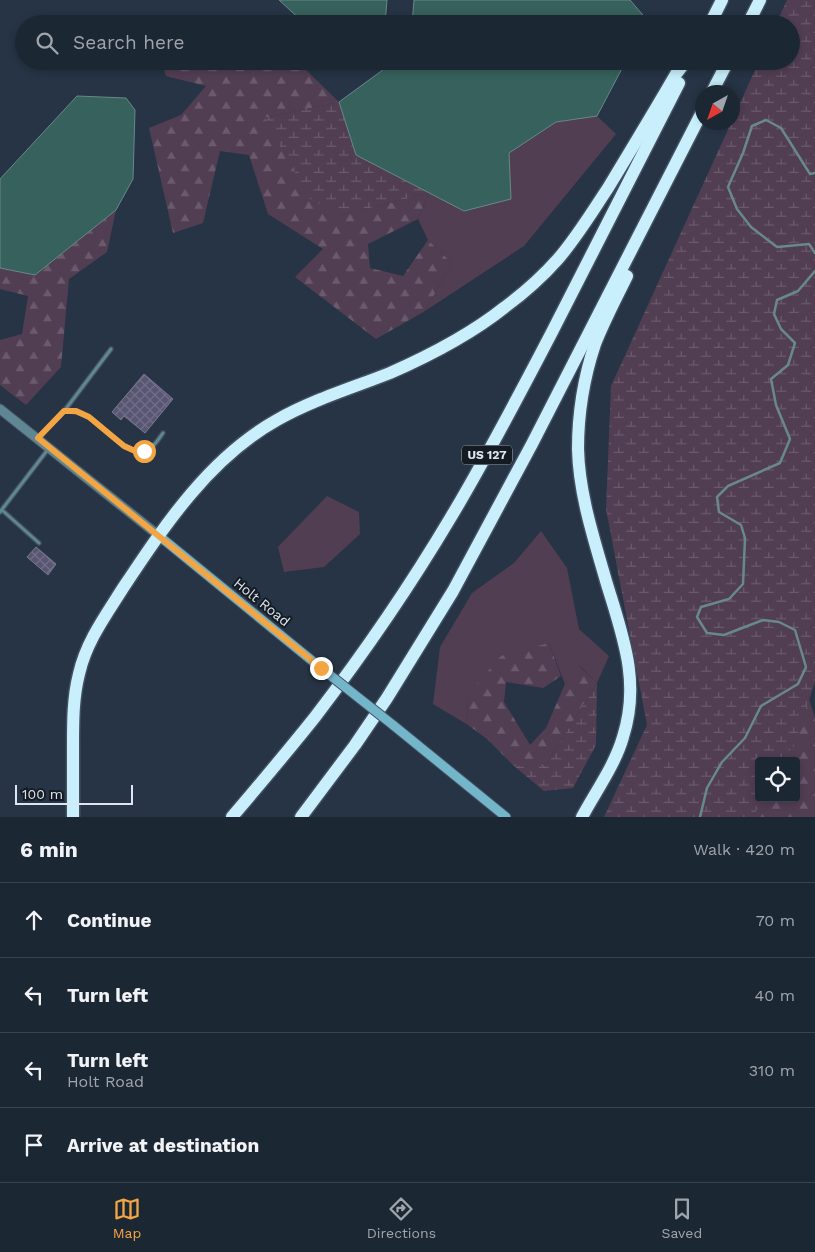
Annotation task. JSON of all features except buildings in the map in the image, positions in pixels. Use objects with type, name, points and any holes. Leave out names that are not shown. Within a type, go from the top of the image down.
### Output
[{"type":"highway","points":[[714,15],[722,0]]},
{"type":"highway","points":[[752,15],[760,0]]},
{"type":"highway","points":[[73,817],[73,723],[79,672],[99,626],[158,535],[184,502],[215,468],[254,434],[306,406],[390,372],[457,341],[505,308],[532,285],[558,259],[578,233],[679,70]]},
{"type":"highway","name":"US 127","points":[[232,817],[315,717],[348,672],[405,590],[451,518],[533,368],[686,70]]},
{"type":"highway","points":[[716,85],[723,70]]},
{"type":"highway","name":"US 127","points":[[301,817],[355,745],[387,698],[453,591],[494,516],[695,126]]},
{"type":"highway","points":[[582,817],[618,752],[624,736],[630,696],[630,676],[624,639],[596,546],[584,494],[578,449],[582,399],[587,372],[596,343],[611,308],[650,231],[662,190]]},
{"type":"main road","name":"Holt Road","points":[[158,535],[506,817]]},
{"type":"street","name":"Holt Road","points":[[0,409],[158,535]]},
{"type":"lane","points":[[38,438],[64,411],[111,349]]},
{"type":"lane","points":[[64,411],[76,411],[89,417],[124,446],[135,451],[144,451],[154,445],[163,433]]},
{"type":"lane","points":[[39,543],[1,511],[49,448]]},
{"type":"green space","points":[[787,0],[815,0],[815,682],[795,742],[786,757],[755,757],[755,802],[761,802],[753,817],[604,817],[647,725],[606,509],[611,386],[728,130],[740,130],[740,104],[755,70],[800,70],[800,15],[780,15]]},
{"type":"green space","points":[[164,70],[306,70],[339,102],[264,118],[342,215],[429,193],[418,219],[368,244],[370,268],[403,276],[428,240],[452,263],[425,311],[376,339],[295,277],[323,249],[268,214],[249,155],[220,151],[203,223],[173,233],[149,128],[181,115],[206,86],[166,76]]},
{"type":"green space","points":[[339,102],[356,155],[429,193],[342,215],[310,199],[264,118]]},
{"type":"green space","points":[[597,116],[616,134],[524,246],[425,311],[452,263],[428,240],[418,219],[429,193],[464,211],[509,153],[556,122]]},
{"type":"green space","points":[[116,210],[107,252],[69,279],[61,367],[26,405],[0,385],[0,340],[22,334],[28,296],[0,289],[0,268],[35,275]]},
{"type":"green space","points":[[327,496],[359,512],[360,534],[324,567],[284,572],[278,547]]},
{"type":"green space","points":[[541,531],[567,568],[579,629],[609,656],[597,683],[580,666],[565,684],[549,643],[467,695],[468,725],[433,704],[440,647],[472,593],[514,563]]},
{"type":"green space","points":[[549,643],[561,676],[543,688],[506,682],[504,702],[530,745],[546,728],[565,684],[579,666],[597,683],[545,766],[514,766],[487,739],[468,725],[467,695],[501,656]]},
{"type":"green space","points":[[597,683],[596,745],[573,788],[544,791],[514,766],[545,766]]},
{"type":"green space","points":[[807,692],[815,718],[815,817],[725,817],[731,765]]},
{"type":"shaded area","points":[[279,0],[387,0],[386,15],[295,15]]},
{"type":"shaded area","points":[[414,0],[630,0],[643,15],[413,15]]},
{"type":"shaded area","points":[[383,70],[621,70],[597,116],[556,122],[509,153],[511,199],[464,211],[356,155],[339,102]]},
{"type":"shaded area","points":[[77,96],[126,98],[135,110],[133,179],[116,210],[35,275],[0,268],[0,179]]},
{"type":"waterway","points":[[815,173],[810,174],[781,128],[766,120],[752,126],[743,153],[728,187],[737,209],[751,227],[777,247],[809,244],[815,253]]},
{"type":"waterway","points":[[700,817],[707,788],[722,762],[745,738],[761,706],[798,684],[806,667],[795,630],[779,622],[763,620],[724,635],[707,633],[697,617],[701,607],[729,599],[743,584],[745,538],[741,525],[719,512],[717,497],[728,486],[780,463],[790,439],[776,405],[771,379],[788,365],[795,343],[781,329],[774,314],[777,300],[798,291],[815,271]]},
{"type":"route","points":[[144,451],[135,451],[124,446],[89,417],[76,411],[64,411],[38,438],[321,668]]}]
